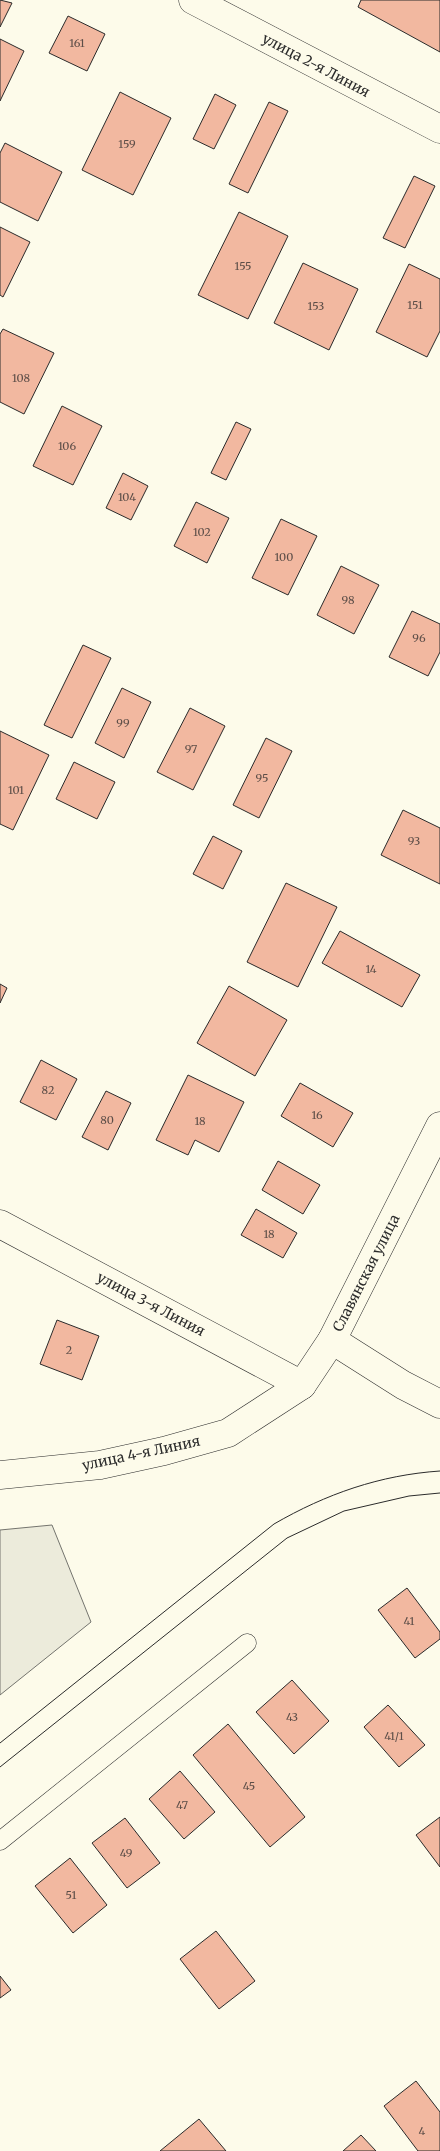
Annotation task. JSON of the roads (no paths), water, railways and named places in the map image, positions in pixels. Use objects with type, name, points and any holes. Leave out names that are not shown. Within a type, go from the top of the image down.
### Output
[{"type":"street","name":"улица 2-я Линия","points":[[193,0],[440,129]]},
{"type":"street","name":"Славянская улица","points":[[273,1406],[302,1385],[332,1340],[440,1126]]},
{"type":"street","name":"улица 3-я Линия","points":[[0,1224],[302,1385]]},
{"type":"street","points":[[332,1340],[403,1385],[440,1404]]},
{"type":"street","name":"улица 4-я Линия","points":[[0,1475],[100,1465],[164,1451],[228,1433],[273,1406]]},
{"type":"lane","points":[[0,1841],[247,1643]]},
{"type":"tram line","points":[[0,1743],[274,1524],[313,1504],[354,1488],[396,1477],[440,1471]]},
{"type":"tram line","points":[[0,1767],[287,1538],[344,1511],[409,1496],[440,1493]]}]
